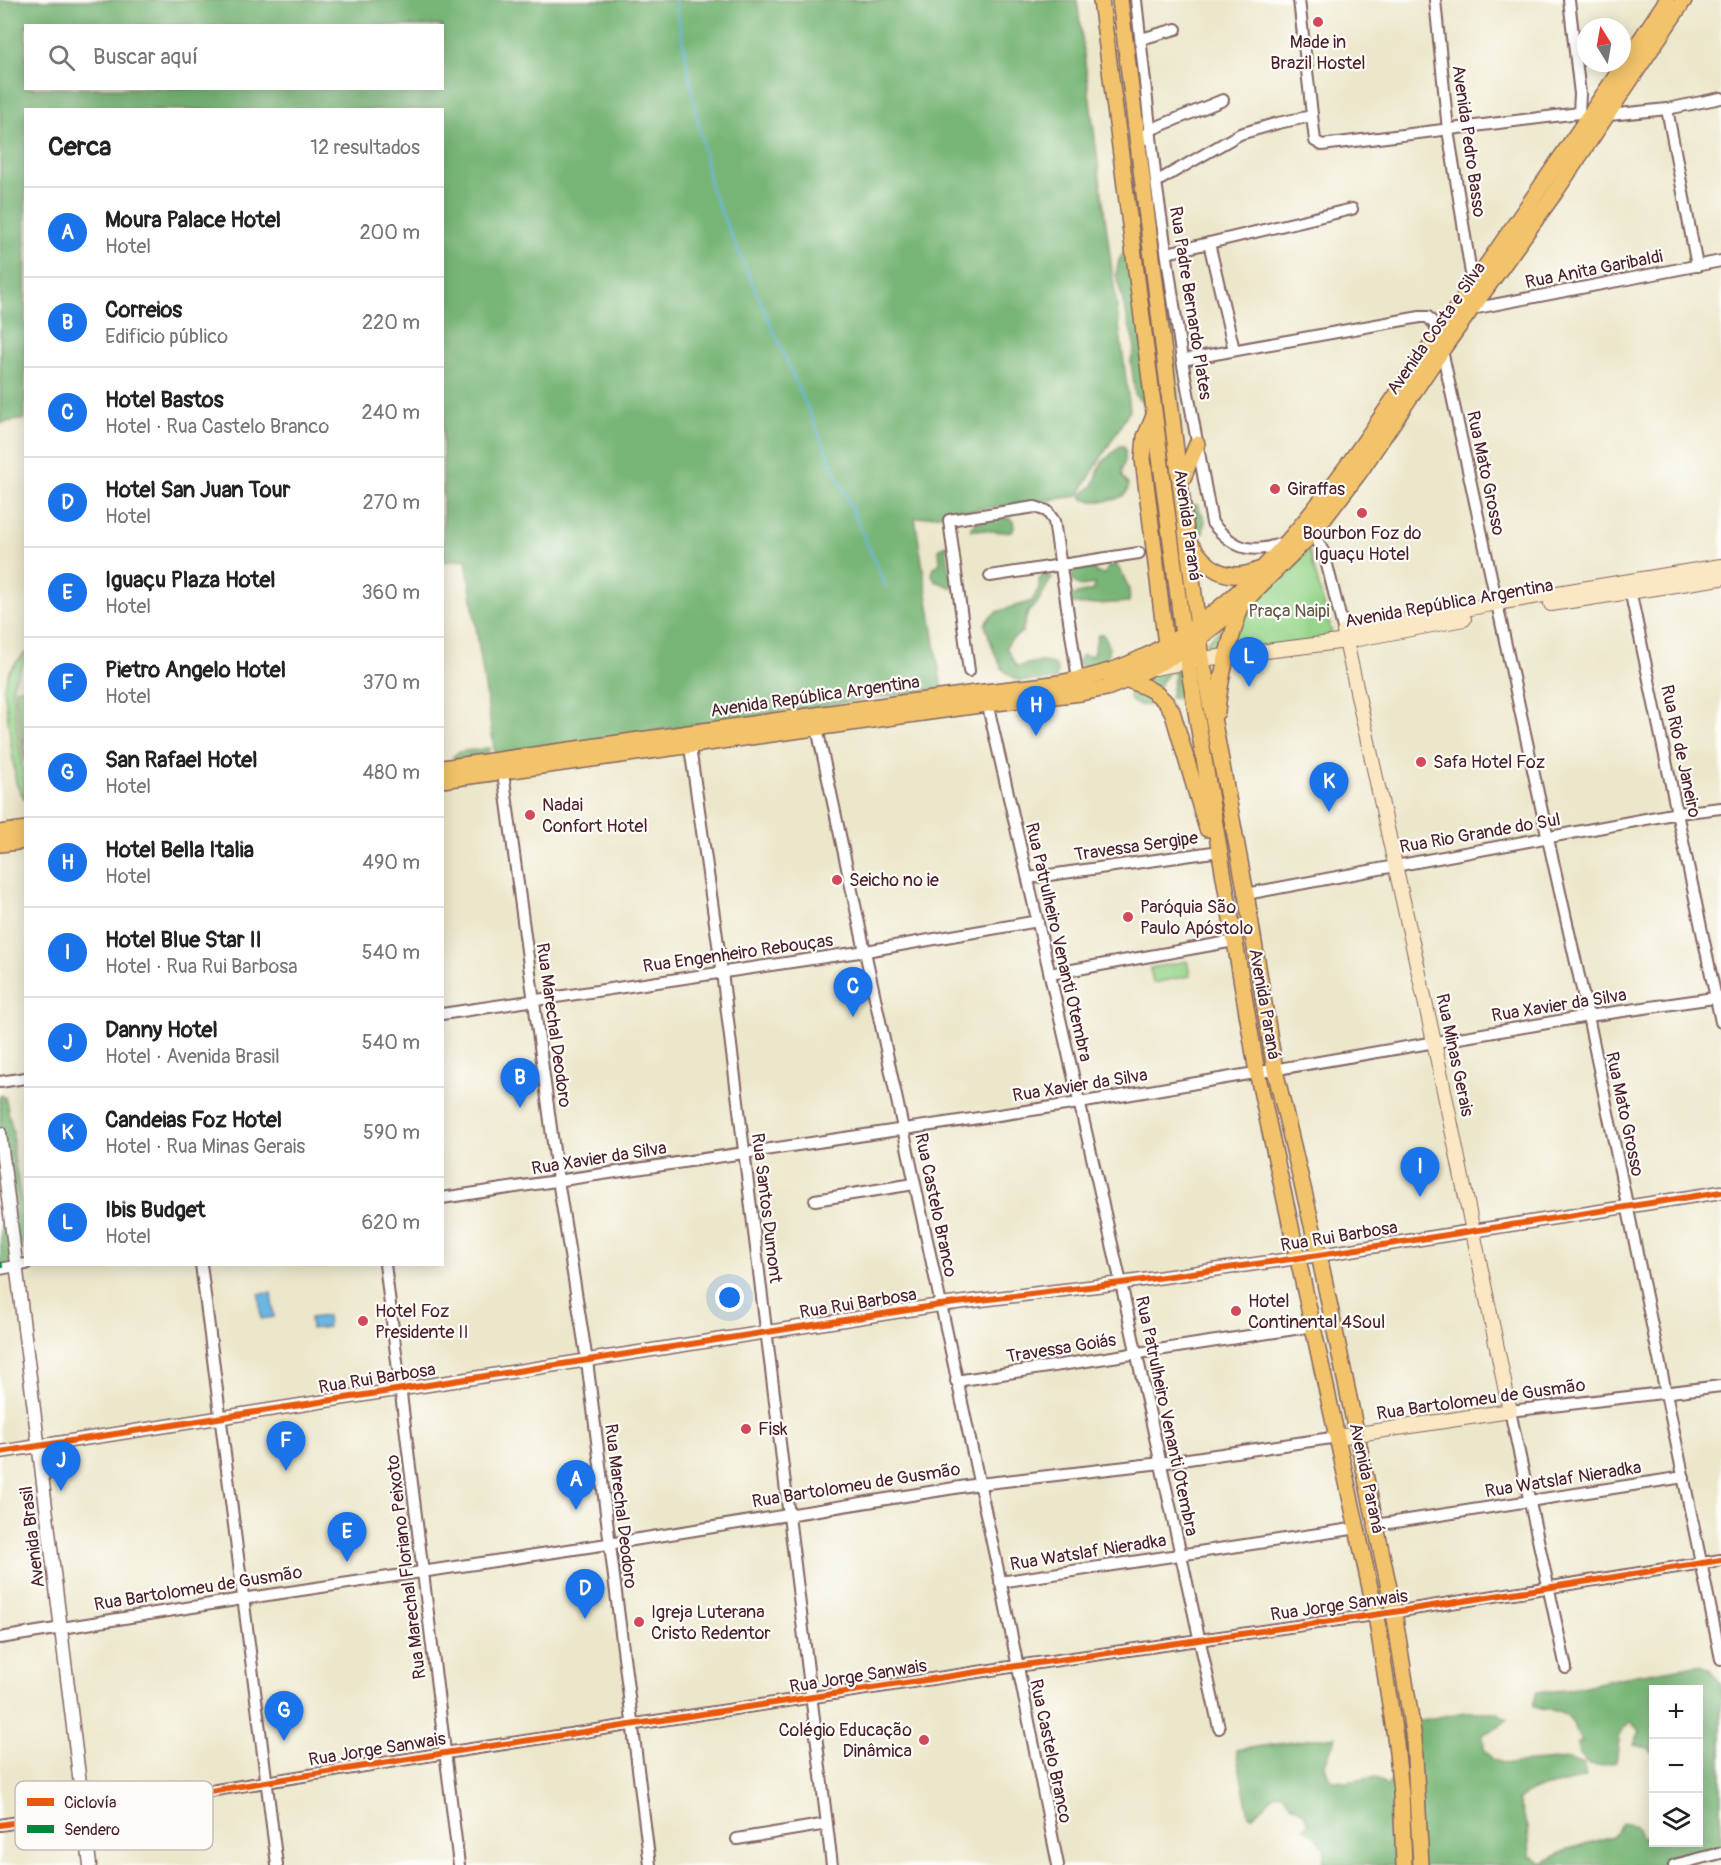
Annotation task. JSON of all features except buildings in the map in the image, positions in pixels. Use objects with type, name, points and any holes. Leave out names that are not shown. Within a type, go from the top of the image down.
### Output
[{"type":"main road","name":"Avenida Paraná","points":[[1101,0],[1154,416],[1222,875],[1257,1072],[1376,1615],[1396,1743],[1404,1865]]},
{"type":"main road","name":"Avenida Paraná","points":[[1120,0],[1198,632],[1190,651],[1215,734],[1246,894],[1275,1070],[1319,1255],[1394,1612],[1414,1739],[1421,1865]]},
{"type":"main road","name":"Avenida Costa e Silva","points":[[1198,632],[1242,604],[1313,533],[1359,473],[1473,286],[1667,0]]},
{"type":"main road","name":"Avenida Costa e Silva","points":[[1190,651],[1198,632],[1288,541],[1348,468],[1440,342],[1473,309],[1554,194],[1591,115],[1684,0]]},
{"type":"main road","points":[[1154,416],[1145,437],[1143,459],[1166,645]]},
{"type":"main road","points":[[1180,486],[1197,444]]},
{"type":"main road","points":[[1186,539],[1205,564],[1219,572],[1242,576],[1261,569]]},
{"type":"main road","name":"Avenida República Argentina","points":[[1629,587],[1721,566]]},
{"type":"main road","name":"Avenida República Argentina","points":[[688,740],[817,728],[1078,680],[1109,672],[1166,645],[1226,656],[1629,587],[1721,578]]},
{"type":"main road","points":[[1215,734],[1218,692],[1242,604]]},
{"type":"main road","name":"Rua Minas Gerais","points":[[1346,637],[1434,1042],[1510,1410]]},
{"type":"main road","name":"Avenida República Argentina","points":[[444,780],[502,766],[986,698],[1081,693],[1107,688],[1190,651]]},
{"type":"main road","points":[[1126,680],[1156,693],[1172,711],[1213,852],[1222,875]]},
{"type":"main road","name":"Avenida República Argentina","points":[[444,768],[502,766]]},
{"type":"main road","points":[[0,833],[24,829]]},
{"type":"main road","points":[[0,844],[24,841]]},
{"type":"main road","name":"Rua Bartolomeu de Gusmão","points":[[1338,1437],[1510,1410]]},
{"type":"street","name":"Rua Padre Bernardo Plates","points":[[1136,0],[1152,129],[1156,182],[1182,360],[1212,524],[1226,540],[1241,547],[1259,550],[1288,541]]},
{"type":"street","points":[[1299,0],[1315,141],[1322,145],[1591,115],[1667,109],[1721,98]]},
{"type":"street","name":"Avenida Pedro Basso","points":[[1435,0],[1449,130],[1473,286]]},
{"type":"street","points":[[1569,0],[1580,94],[1591,115]]},
{"type":"street","points":[[1141,39],[1176,28]]},
{"type":"street","points":[[1138,144],[1152,129],[1222,100]]},
{"type":"street","points":[[1667,109],[1697,266]]},
{"type":"street","points":[[1156,182],[1240,134],[1312,116]]},
{"type":"street","points":[[1167,254],[1352,209]]},
{"type":"street","points":[[1209,243],[1234,350]]},
{"type":"street","name":"Rua Anita Garibaldi","points":[[1473,309],[1721,261]]},
{"type":"street","points":[[1182,360],[1420,317],[1428,317],[1432,321],[1440,342]]},
{"type":"street","name":"Rua Mato Grosso","points":[[1440,342],[1588,1016],[1721,1659]]},
{"type":"street","points":[[969,671],[949,520],[1035,507],[1047,511],[1054,521],[1078,680]]},
{"type":"street","name":"Rua Minas Gerais","points":[[1313,533],[1324,553],[1346,637]]},
{"type":"street","points":[[990,576],[1139,553]]},
{"type":"street","name":"Rua Rio de Janeiro","points":[[1629,587],[1718,998],[1721,1022]]},
{"type":"street","name":"Rua Patrulheiro Venanti Otembra","points":[[986,698],[1121,1283],[1219,1728]]},
{"type":"street","name":"Rua Castelo Branco","points":[[817,728],[1000,1582],[1058,1865]]},
{"type":"street","name":"Rua Santos Dumont","points":[[688,740],[722,972],[832,1865]]},
{"type":"street","name":"Rua Marechal Deodoro","points":[[502,766],[558,1180],[586,1361],[650,1865]]},
{"type":"street","name":"Rua Rio Grande do Sul","points":[[1246,894],[1678,813],[1721,808]]},
{"type":"street","name":"Travessa Sergipe","points":[[1028,878],[1213,852]]},
{"type":"street","name":"Rua Engenheiro Rebouças","points":[[444,1014],[866,951],[1038,921]]},
{"type":"street","points":[[1050,974],[1234,941]]},
{"type":"street","name":"Rua Xavier da Silva","points":[[444,1198],[903,1130],[1275,1070],[1588,1016],[1718,998]]},
{"type":"street","points":[[0,1082],[24,1078]]},
{"type":"street","name":"Avenida Brasil","points":[[0,1133],[21,1265],[39,1446],[80,1781]]},
{"type":"street","points":[[815,1200],[914,1184]]},
{"type":"street","name":"Rua Rui Barbosa","points":[[0,1452],[940,1305],[1121,1283],[1319,1255],[1721,1192]]},
{"type":"street","points":[[0,1269],[21,1265]]},
{"type":"street","points":[[201,1266],[277,1865]]},
{"type":"street","name":"Rua Marechal Floriano Peixoto","points":[[385,1266],[459,1865]]},
{"type":"street","name":"Travessa Goiás","points":[[956,1382],[1314,1326]]},
{"type":"street","name":"Rua Bartolomeu de Gusmão","points":[[1510,1410],[1721,1386]]},
{"type":"street","name":"Rua Minas Gerais","points":[[1510,1410],[1547,1589],[1566,1668]]},
{"type":"street","name":"Rua Bartolomeu de Gusmão","points":[[0,1638],[979,1484],[1161,1463],[1338,1437]]},
{"type":"street","name":"Rua Watslaf Nieradka","points":[[1376,1525],[1684,1477]]},
{"type":"street","name":"Rua Watslaf Nieradka","points":[[1000,1582],[1358,1528]]},
{"type":"street","name":"Rua Jorge Sanwais","points":[[213,1790],[1017,1666],[1547,1589],[1721,1560]]},
{"type":"street","name":"Rua Jorge Sanwais","points":[[0,1825],[15,1822]]},
{"type":"street","points":[[736,1839],[827,1824]]},
{"type":"street","name":"Avenida Brasil","points":[[88,1850],[90,1865]]},
{"type":"street","points":[[1674,1865],[1721,1853]]},
{"type":"green space","points":[[0,0],[1077,0],[1130,410],[1078,496],[915,518],[942,688],[495,755],[466,559],[444,562],[444,108],[24,108],[24,419],[0,423]]},
{"type":"green space","points":[[1152,225],[1161,238],[1162,282],[1169,309],[1180,428],[1177,457],[1164,460],[1145,419],[1144,405],[1135,395],[1131,361],[1135,347],[1116,275],[1119,260],[1127,248],[1139,255],[1143,238]]},
{"type":"green space","points":[[1120,446],[1124,446],[1125,451],[1121,473],[1128,485],[1127,491],[1110,500],[1083,499],[1081,495],[1093,486],[1101,464]]},
{"type":"green space","points":[[1170,498],[1181,504],[1197,505],[1205,520],[1203,533],[1190,527],[1171,527],[1160,520],[1156,515],[1161,503]]},
{"type":"green space","points":[[985,518],[1009,518],[1013,521],[1014,528],[1012,532],[971,530],[971,527]]},
{"type":"green space","points":[[946,545],[950,575],[954,580],[953,588],[935,581],[932,575],[934,567],[940,564],[939,549]]},
{"type":"green space","name":"Praça Naipi","points":[[1309,550],[1333,638],[1209,655],[1207,642]]},
{"type":"green space","points":[[1116,564],[1128,587],[1129,602],[1081,605],[1072,603],[1070,596],[1093,590],[1094,584],[1080,586],[1073,581],[1072,574],[1078,569],[1093,568],[1097,573],[1105,574],[1108,567]]},
{"type":"green space","points":[[1045,575],[1052,577],[1038,602],[1028,612],[1022,632],[1006,647],[1017,667],[1045,662],[1055,665],[1058,672],[1055,680],[1019,681],[1002,668],[985,625],[988,619],[999,611],[1032,601],[1039,588],[1039,579]]},
{"type":"green space","points":[[1102,634],[1109,649],[1102,664],[1105,668],[1088,670],[1078,663],[1082,655],[1093,655],[1098,635]]},
{"type":"green space","points":[[24,654],[24,662],[12,688],[24,778],[24,798],[16,783],[4,687],[9,671]]},
{"type":"green space","points":[[1182,669],[1190,697],[1170,698],[1175,675],[1174,672],[1169,672],[1158,687],[1160,702],[1139,705],[1129,698],[1136,682],[1142,677],[1156,672]]},
{"type":"green space","points":[[24,688],[24,755],[15,689]]},
{"type":"green space","points":[[489,748],[488,754],[459,760],[452,757],[459,752]]},
{"type":"green space","points":[[1187,961],[1190,976],[1153,983],[1150,968]]},
{"type":"green space","points":[[0,1095],[5,1097],[13,1132],[13,1151],[24,1219],[24,1237],[15,1265],[1,1267]]},
{"type":"green space","points":[[1697,1665],[1709,1669],[1721,1685],[1721,1850],[1663,1865],[1324,1865],[1326,1862],[1323,1862],[1325,1852],[1323,1845],[1304,1828],[1309,1822],[1303,1812],[1291,1804],[1282,1793],[1275,1794],[1252,1817],[1249,1816],[1236,1750],[1336,1736],[1324,1767],[1331,1780],[1346,1782],[1376,1777],[1387,1787],[1404,1761],[1401,1724],[1465,1712],[1495,1712],[1508,1719],[1497,1728],[1483,1734],[1484,1749],[1493,1760],[1508,1764],[1569,1759],[1583,1764],[1586,1778],[1530,1791],[1518,1801],[1528,1827],[1530,1856],[1543,1863],[1568,1849],[1613,1836],[1622,1823],[1637,1826],[1642,1839],[1649,1833],[1649,1847],[1703,1847],[1703,1685],[1649,1685],[1649,1748],[1634,1745],[1640,1731],[1630,1722],[1620,1734],[1616,1762],[1601,1766],[1588,1765],[1579,1754],[1577,1743],[1582,1742],[1566,1715],[1562,1712],[1533,1706],[1537,1692],[1567,1690],[1630,1676]]},
{"type":"water","points":[[271,1293],[274,1317],[261,1319],[259,1294]]},
{"type":"water","points":[[327,1316],[328,1327],[311,1329],[310,1318]]},
{"type":"waterway","points":[[675,0],[711,189],[886,587]]},
{"type":"marked path","points":[[0,1262],[1,1268]]},
{"type":"cycle path","points":[[0,1452],[940,1305],[1121,1283],[1319,1255],[1721,1192]]},
{"type":"cycle path","points":[[213,1791],[445,1753],[1017,1666],[1394,1612],[1721,1560]]},
{"type":"cycle path","points":[[0,1825],[15,1823]]},
{"type":"place","name":"Made in Brazil Hostel","points":[[1318,22]]},
{"type":"place","name":"Giraffas","points":[[1275,489]]},
{"type":"place","name":"Bourbon Foz do Iguaçu Hotel","points":[[1362,513]]},
{"type":"place","name":"Ibis Budget","points":[[1249,687]]},
{"type":"place","name":"Hotel Bella Italia","points":[[1036,736]]},
{"type":"place","name":"Safa Hotel Foz","points":[[1421,762]]},
{"type":"place","name":"Candeias Foz Hotel","points":[[1329,812]]},
{"type":"place","name":"Nadai Confort Hotel","points":[[530,815]]},
{"type":"place","name":"Seicho no ie","points":[[837,880]]},
{"type":"place","name":"Paróquia São Paulo Apóstolo","points":[[1128,917]]},
{"type":"place","name":"Hotel Bastos","points":[[853,1017]]},
{"type":"place","name":"Correios","points":[[520,1108]]},
{"type":"place","name":"Hotel Blue Star II","points":[[1420,1197]]},
{"type":"place","name":"Hotel Continental 4Soul","points":[[1236,1311]]},
{"type":"place","name":"Hotel Foz Presidente II","points":[[363,1321]]},
{"type":"place","name":"Fisk","points":[[746,1429]]},
{"type":"place","name":"Pietro Angelo Hotel","points":[[286,1471]]},
{"type":"place","name":"Danny Hotel","points":[[61,1491]]},
{"type":"place","name":"Moura Palace Hotel","points":[[576,1510]]},
{"type":"place","name":"Iguaçu Plaza Hotel","points":[[347,1562]]},
{"type":"place","name":"Hotel San Juan Tour","points":[[585,1619]]},
{"type":"place","name":"Igreja Luterana Cristo Redentor","points":[[639,1622]]},
{"type":"place","name":"Colégio Educação Dinâmica","points":[[924,1740]]},
{"type":"place","name":"San Rafael Hotel","points":[[284,1741]]}]
